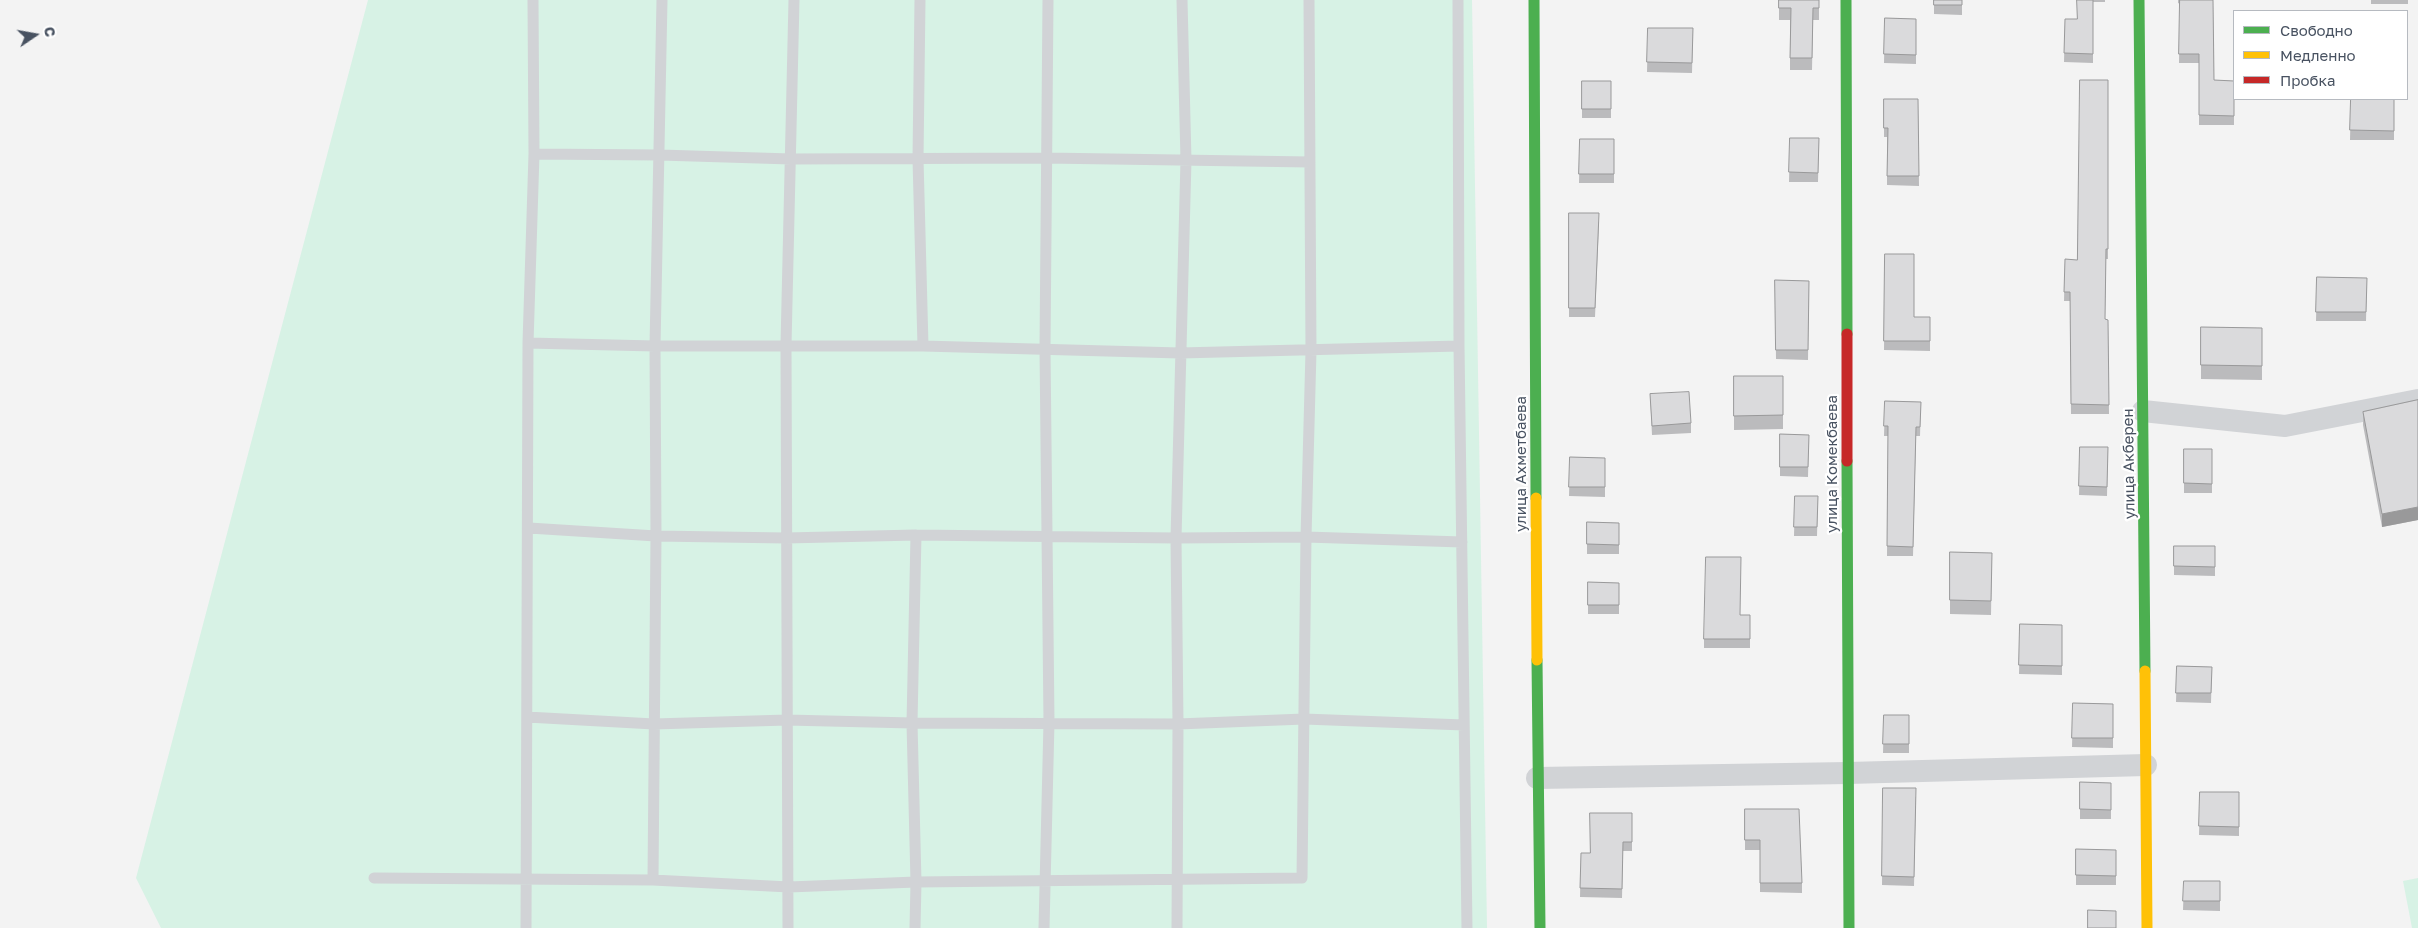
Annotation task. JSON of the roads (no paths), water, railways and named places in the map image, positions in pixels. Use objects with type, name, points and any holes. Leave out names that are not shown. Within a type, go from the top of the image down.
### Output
[{"type":"street","name":"улица Ахметбаева","points":[[1534,0],[1537,778],[1540,928]]},
{"type":"street","name":"улица Комекбаева","points":[[1846,0],[1849,928]]},
{"type":"street","name":"улица Акберен","points":[[2139,0],[2147,928]]},
{"type":"street","points":[[2143,411],[2285,426],[2418,400]]},
{"type":"street","points":[[1537,778],[1848,773],[2146,765]]},
{"type":"lane","points":[[526,928],[529,528],[528,343],[534,154],[533,0]]},
{"type":"lane","points":[[653,880],[656,536],[655,346],[662,0]]},
{"type":"lane","points":[[788,928],[790,887],[787,720],[786,345],[794,0]]},
{"type":"lane","points":[[920,0],[918,159],[923,346]]},
{"type":"lane","points":[[1044,928],[1049,722],[1046,537],[1048,0]]},
{"type":"lane","points":[[1177,928],[1178,724],[1176,538],[1186,160],[1182,0]]},
{"type":"lane","points":[[374,878],[653,880],[790,887],[916,882],[1302,878],[1306,537],[1311,351],[1309,0]]},
{"type":"lane","points":[[1458,0],[1459,346],[1467,928]]},
{"type":"lane","points":[[534,154],[791,159],[1046,158],[1310,162]]},
{"type":"lane","points":[[528,343],[655,346],[923,346],[1180,352],[1311,351],[1459,346]]},
{"type":"lane","points":[[529,528],[656,536],[786,538],[916,536],[1306,537],[1462,542]]},
{"type":"lane","points":[[915,928],[916,882],[912,723],[916,536]]},
{"type":"lane","points":[[527,717],[654,724],[787,720],[912,723],[1049,722],[1178,724],[1304,719],[1464,725]]}]
